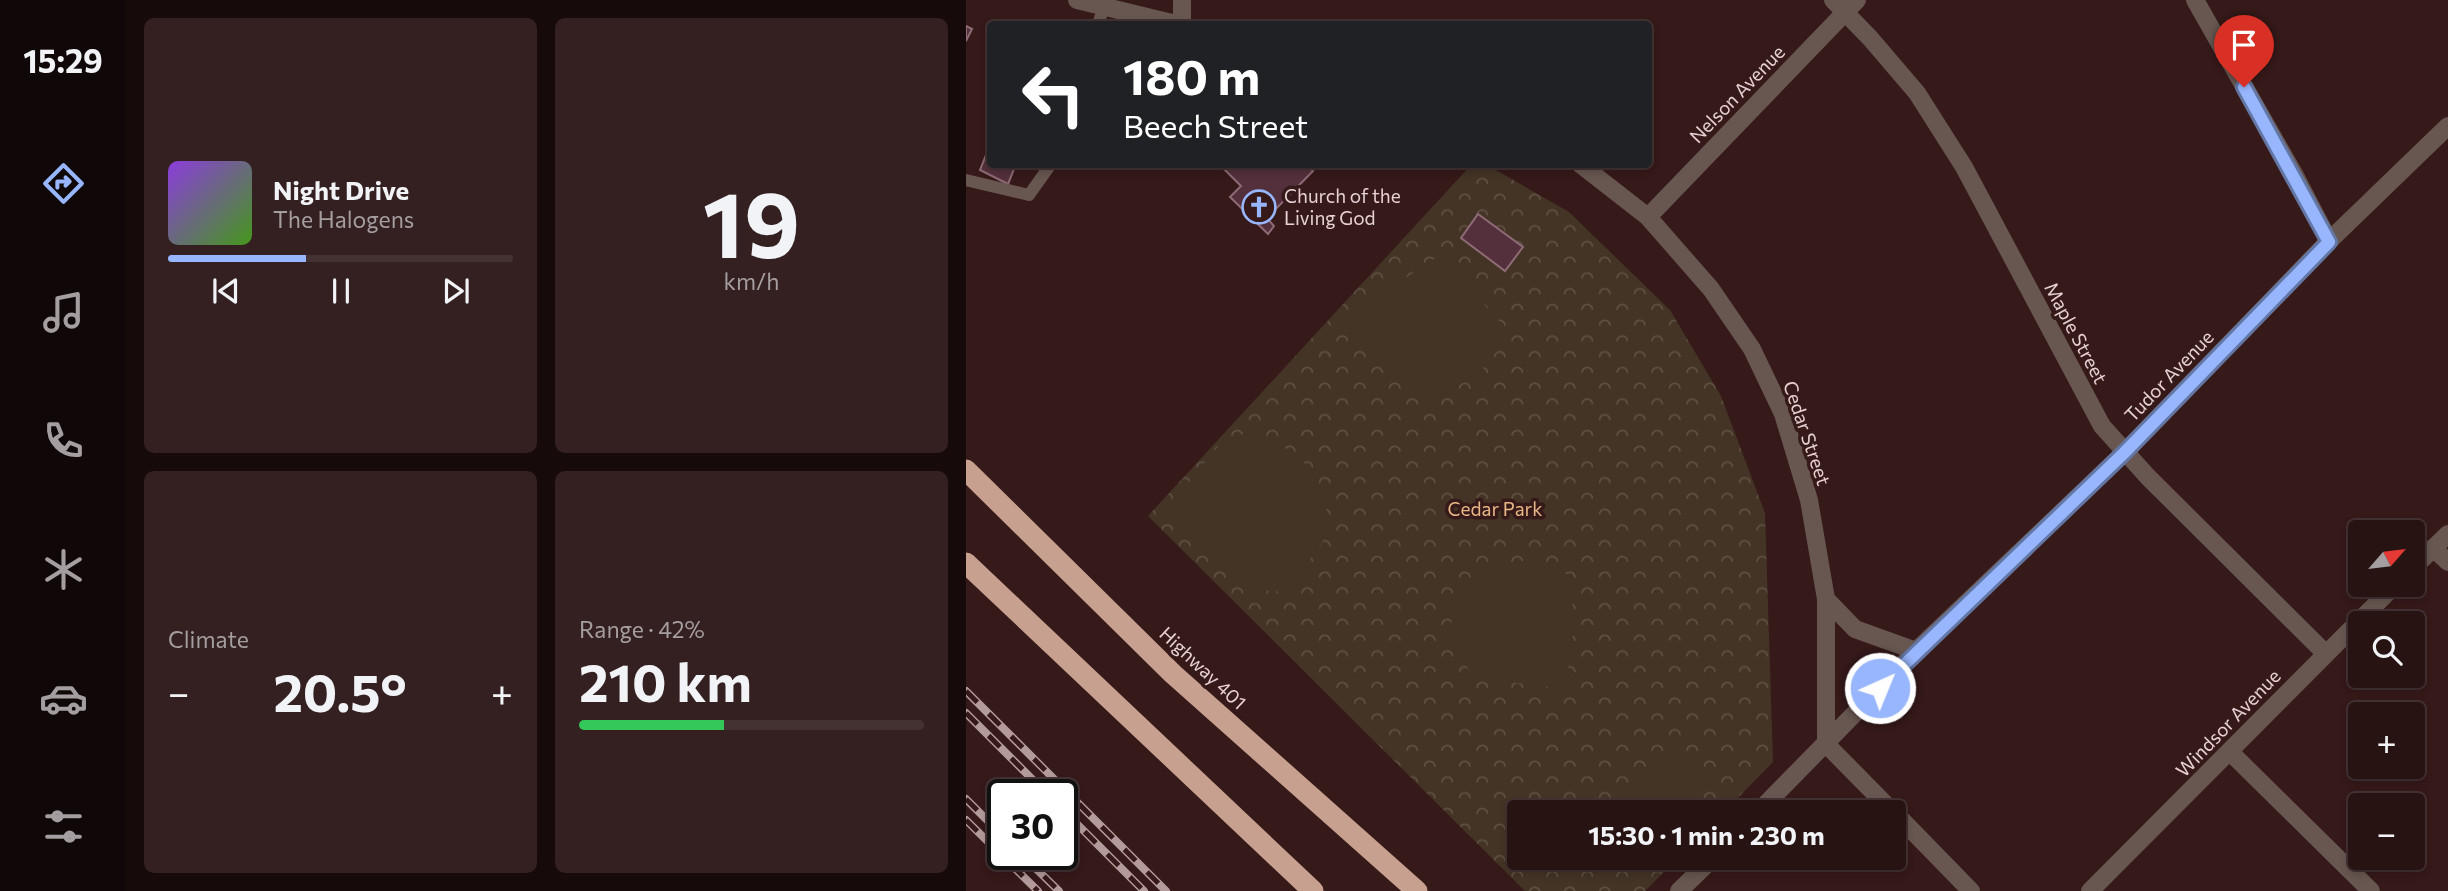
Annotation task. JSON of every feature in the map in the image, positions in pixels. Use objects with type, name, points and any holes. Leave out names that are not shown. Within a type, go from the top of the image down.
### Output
[{"type":"highway","name":"Highway 401","points":[[966,470],[1173,674],[1417,891]]},
{"type":"highway","points":[[966,563],[1313,891]]},
{"type":"street","points":[[1077,0],[1101,16],[1147,21]]},
{"type":"street","points":[[1182,0],[1182,21]]},
{"type":"street","points":[[2194,0],[2294,174],[2329,242]]},
{"type":"street","name":"Nelson Avenue","points":[[1648,217],[1845,4]]},
{"type":"street","name":"Maple Street","points":[[1845,4],[1917,93],[1964,167],[2102,426],[2124,453],[2325,653]]},
{"type":"street","name":"Tudor Avenue","points":[[1770,800],[1916,651],[2124,453],[2329,242],[2448,126]]},
{"type":"street","name":"Cedar Street","points":[[1585,168],[1648,217],[1711,289],[1752,349],[1783,414],[1809,500],[1826,599],[1826,744]]},
{"type":"street","points":[[2426,555],[2448,534]]},
{"type":"street","points":[[2433,548],[2448,562]]},
{"type":"street","name":"Windsor Avenue","points":[[2090,891],[2383,597]]},
{"type":"street","points":[[1826,599],[1855,629],[1916,651]]},
{"type":"street","points":[[1826,744],[1881,800]]},
{"type":"street","points":[[2230,752],[2371,891]]},
{"type":"street","points":[[1906,825],[1971,891]]},
{"type":"street","points":[[1679,891],[1701,870]]},
{"type":"lane","points":[[966,180],[1029,195],[1048,168]]},
{"type":"green space","name":"Cedar Park","points":[[1468,168],[1492,168],[1569,212],[1670,310],[1721,396],[1765,513],[1773,762],[1736,800],[1507,800],[1507,870],[1666,870],[1645,891],[1525,891],[1148,516]]},
{"type":"green space","points":[[1440,255],[1507,330],[1487,364],[1469,379],[1434,398],[1382,369],[1343,320]]},
{"type":"green space","points":[[1248,432],[1293,452],[1314,473],[1327,506],[1323,541],[1286,592],[1260,590],[1167,509],[1219,445]]},
{"type":"green space","points":[[1522,561],[1567,574],[1575,620],[1565,689],[1472,677],[1450,630],[1456,599],[1481,568]]},
{"type":"green space","points":[[1675,753],[1710,788],[1698,800],[1628,800]]},
{"type":"building","points":[[966,26],[972,29],[966,41]]},
{"type":"building","points":[[987,152],[987,168],[1014,168],[1008,184],[980,170]]},
{"type":"building","name":"Church of the Living God","points":[[1223,168],[1310,168],[1313,171],[1267,218],[1274,226],[1268,234],[1230,197],[1241,186]]},
{"type":"building","points":[[1478,214],[1523,247],[1505,271],[1461,238]]},
{"type":"railway","points":[[966,691],[1166,891]]},
{"type":"railway","points":[[966,713],[1032,779]]},
{"type":"railway","points":[[966,799],[987,820]]},
{"type":"railway","points":[[966,820],[1038,891]]},
{"type":"railway","points":[[1078,825],[1144,891]]},
{"type":"railway","points":[[1037,870],[1059,891]]},
{"type":"place","name":"Church of the Living God","points":[[1259,207]]},
{"type":"route","points":[[1880,688],[2124,453],[2329,242],[2244,87]]}]
